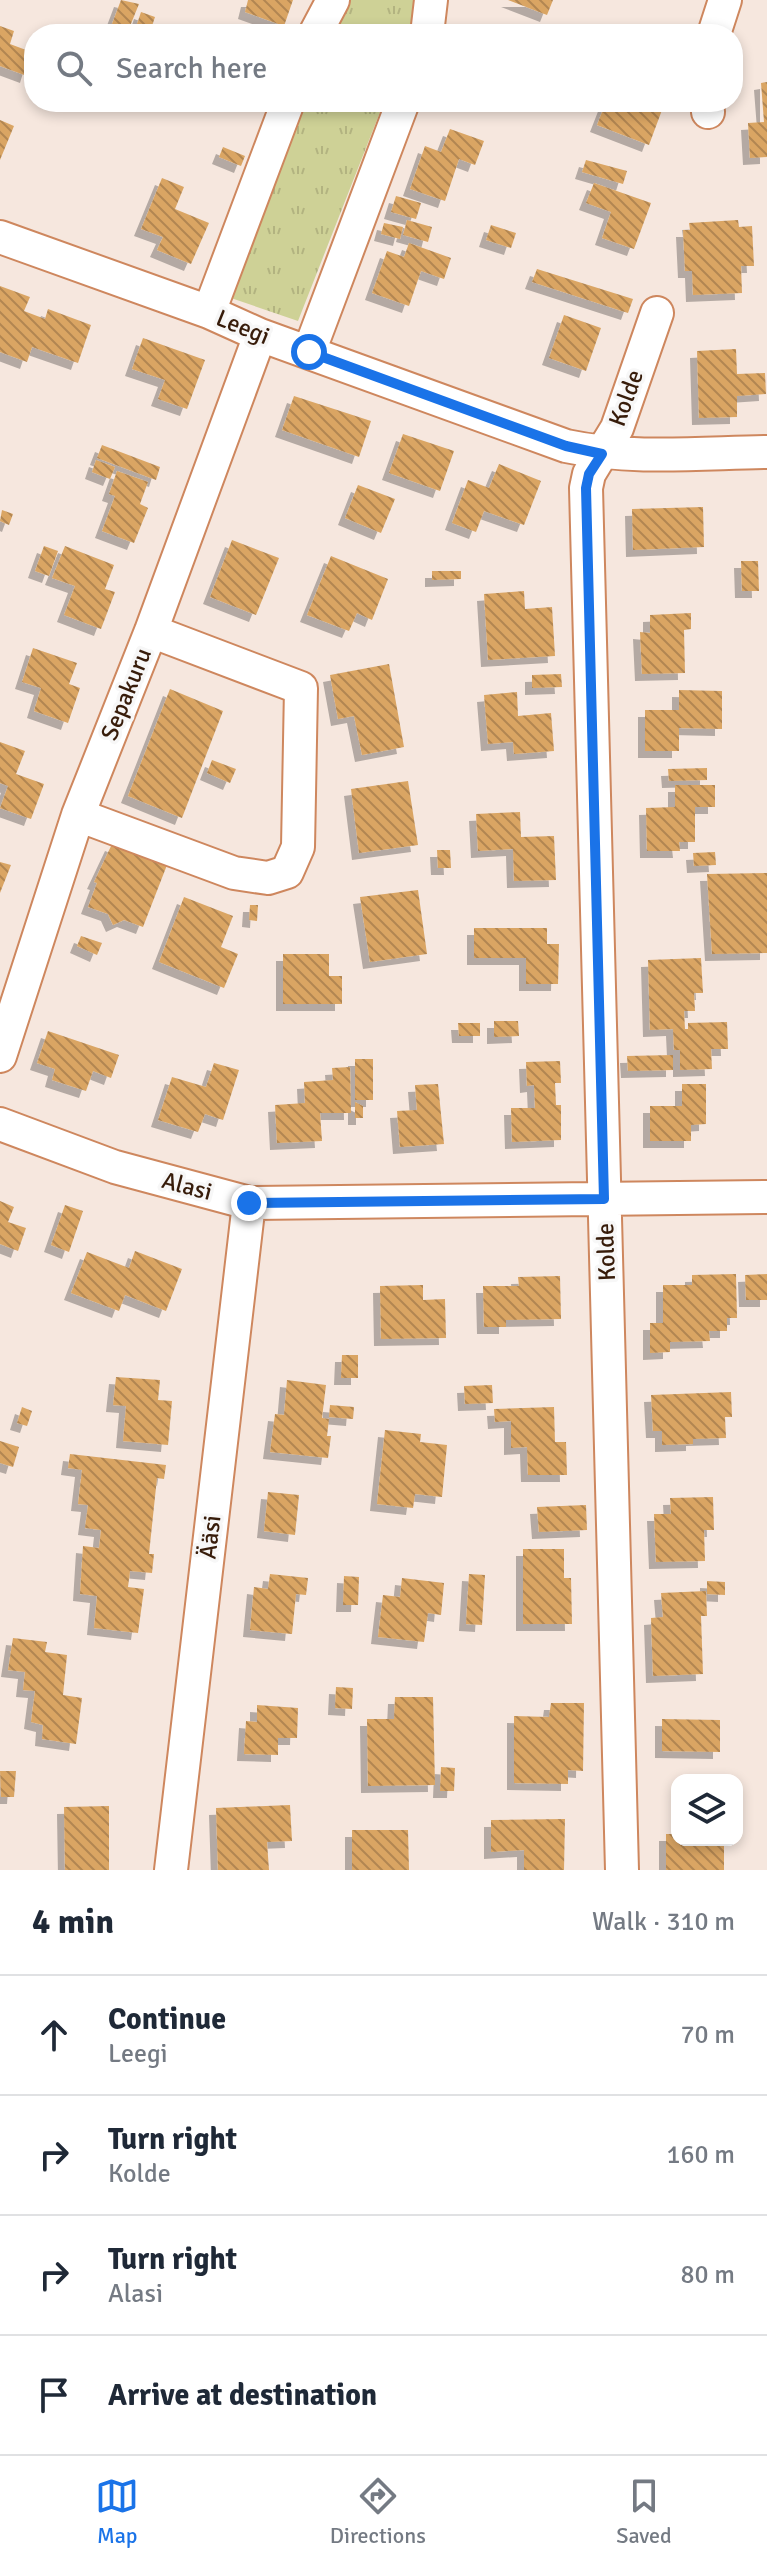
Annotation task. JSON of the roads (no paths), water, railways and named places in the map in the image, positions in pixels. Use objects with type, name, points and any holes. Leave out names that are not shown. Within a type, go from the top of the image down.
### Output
[{"type":"street","points":[[320,24],[333,0]]},
{"type":"street","points":[[428,24],[431,0]]},
{"type":"street","points":[[717,24],[725,0]]},
{"type":"street","points":[[209,312],[284,112]]},
{"type":"street","points":[[309,352],[399,112]]},
{"type":"street","name":"Leegi","points":[[0,237],[566,446],[602,454],[767,452]]},
{"type":"street","name":"Kolde","points":[[622,1870],[586,488],[589,474],[617,428],[657,313]]},
{"type":"street","name":"Sepakuru","points":[[0,1056],[78,815],[151,631],[260,335]]},
{"type":"street","points":[[78,815],[234,873],[257,877],[268,878],[287,872],[298,847],[301,688],[151,631]]},
{"type":"street","name":"Alasi","points":[[0,1124],[115,1167],[249,1203],[767,1197]]},
{"type":"street","name":"Ääsi","points":[[171,1870],[249,1203]]}]
